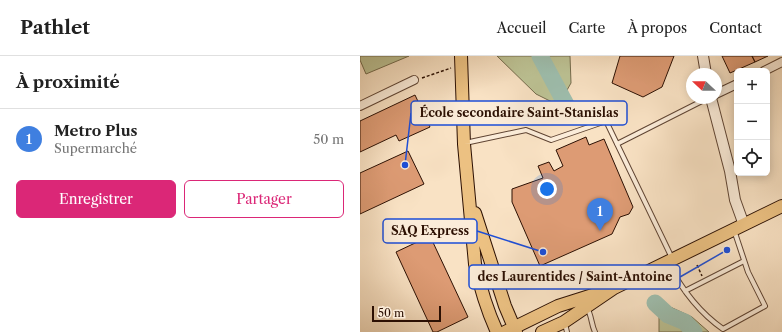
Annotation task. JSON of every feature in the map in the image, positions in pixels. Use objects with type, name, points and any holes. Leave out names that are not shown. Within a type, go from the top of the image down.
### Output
[{"type":"main road","points":[[462,60],[464,144],[475,264],[480,285],[497,332]]},
{"type":"main road","points":[[468,189],[512,330],[558,306],[584,302],[782,206]]},
{"type":"main road","points":[[542,332],[566,327],[584,302]]},
{"type":"street","points":[[703,56],[705,68]]},
{"type":"street","points":[[770,68],[782,62]]},
{"type":"street","points":[[360,106],[414,80]]},
{"type":"street","points":[[722,91],[734,85]]},
{"type":"street","points":[[713,104],[730,171],[739,227]]},
{"type":"lane","points":[[617,144],[696,104]]},
{"type":"lane","points":[[464,144],[526,130],[551,140],[606,121],[685,291],[702,312],[712,322],[723,329],[765,306],[744,261],[739,227]]},
{"type":"lane","points":[[685,291],[744,261]]},
{"type":"lane","points":[[584,302],[590,314],[592,326],[595,332]]},
{"type":"path","points":[[414,80],[462,60]]},
{"type":"path","points":[[696,265],[702,276]]},
{"type":"green space","points":[[360,56],[409,56],[366,74],[360,60]]},
{"type":"green space","points":[[497,56],[570,56],[571,83],[562,99],[552,102],[536,94]]},
{"type":"green space","points":[[666,305],[692,317],[709,332],[659,332],[659,311]]},
{"type":"building","points":[[620,56],[674,56],[662,87],[643,97],[612,83]]},
{"type":"building","points":[[722,56],[752,56],[755,62],[741,68],[734,68],[734,71],[730,73]]},
{"type":"building","points":[[752,56],[768,56],[755,62]]},
{"type":"building","points":[[415,95],[430,127],[399,141],[396,135],[360,152],[360,121]]},
{"type":"building","points":[[586,137],[589,145],[604,139],[633,207],[629,214],[620,217],[612,234],[540,266],[512,202],[512,189],[543,178],[538,166],[549,162],[554,171],[563,166],[556,150]]},
{"type":"building","points":[[408,151],[424,184],[360,214],[360,173]]},
{"type":"building","points":[[430,236],[468,317],[437,332],[433,332],[396,252]]},
{"type":"waterway","points":[[540,56],[570,112]]},
{"type":"waterway","points":[[655,303],[668,315],[685,322],[694,332]]},
{"type":"place","name":"École secondaire Saint-Stanislas","points":[[405,165]]},
{"type":"place","name":"Metro Plus","points":[[600,231]]},
{"type":"place","name":"des Laurentides / Saint-Antoine","points":[[727,250]]},
{"type":"place","name":"SAQ Express","points":[[543,252]]}]
